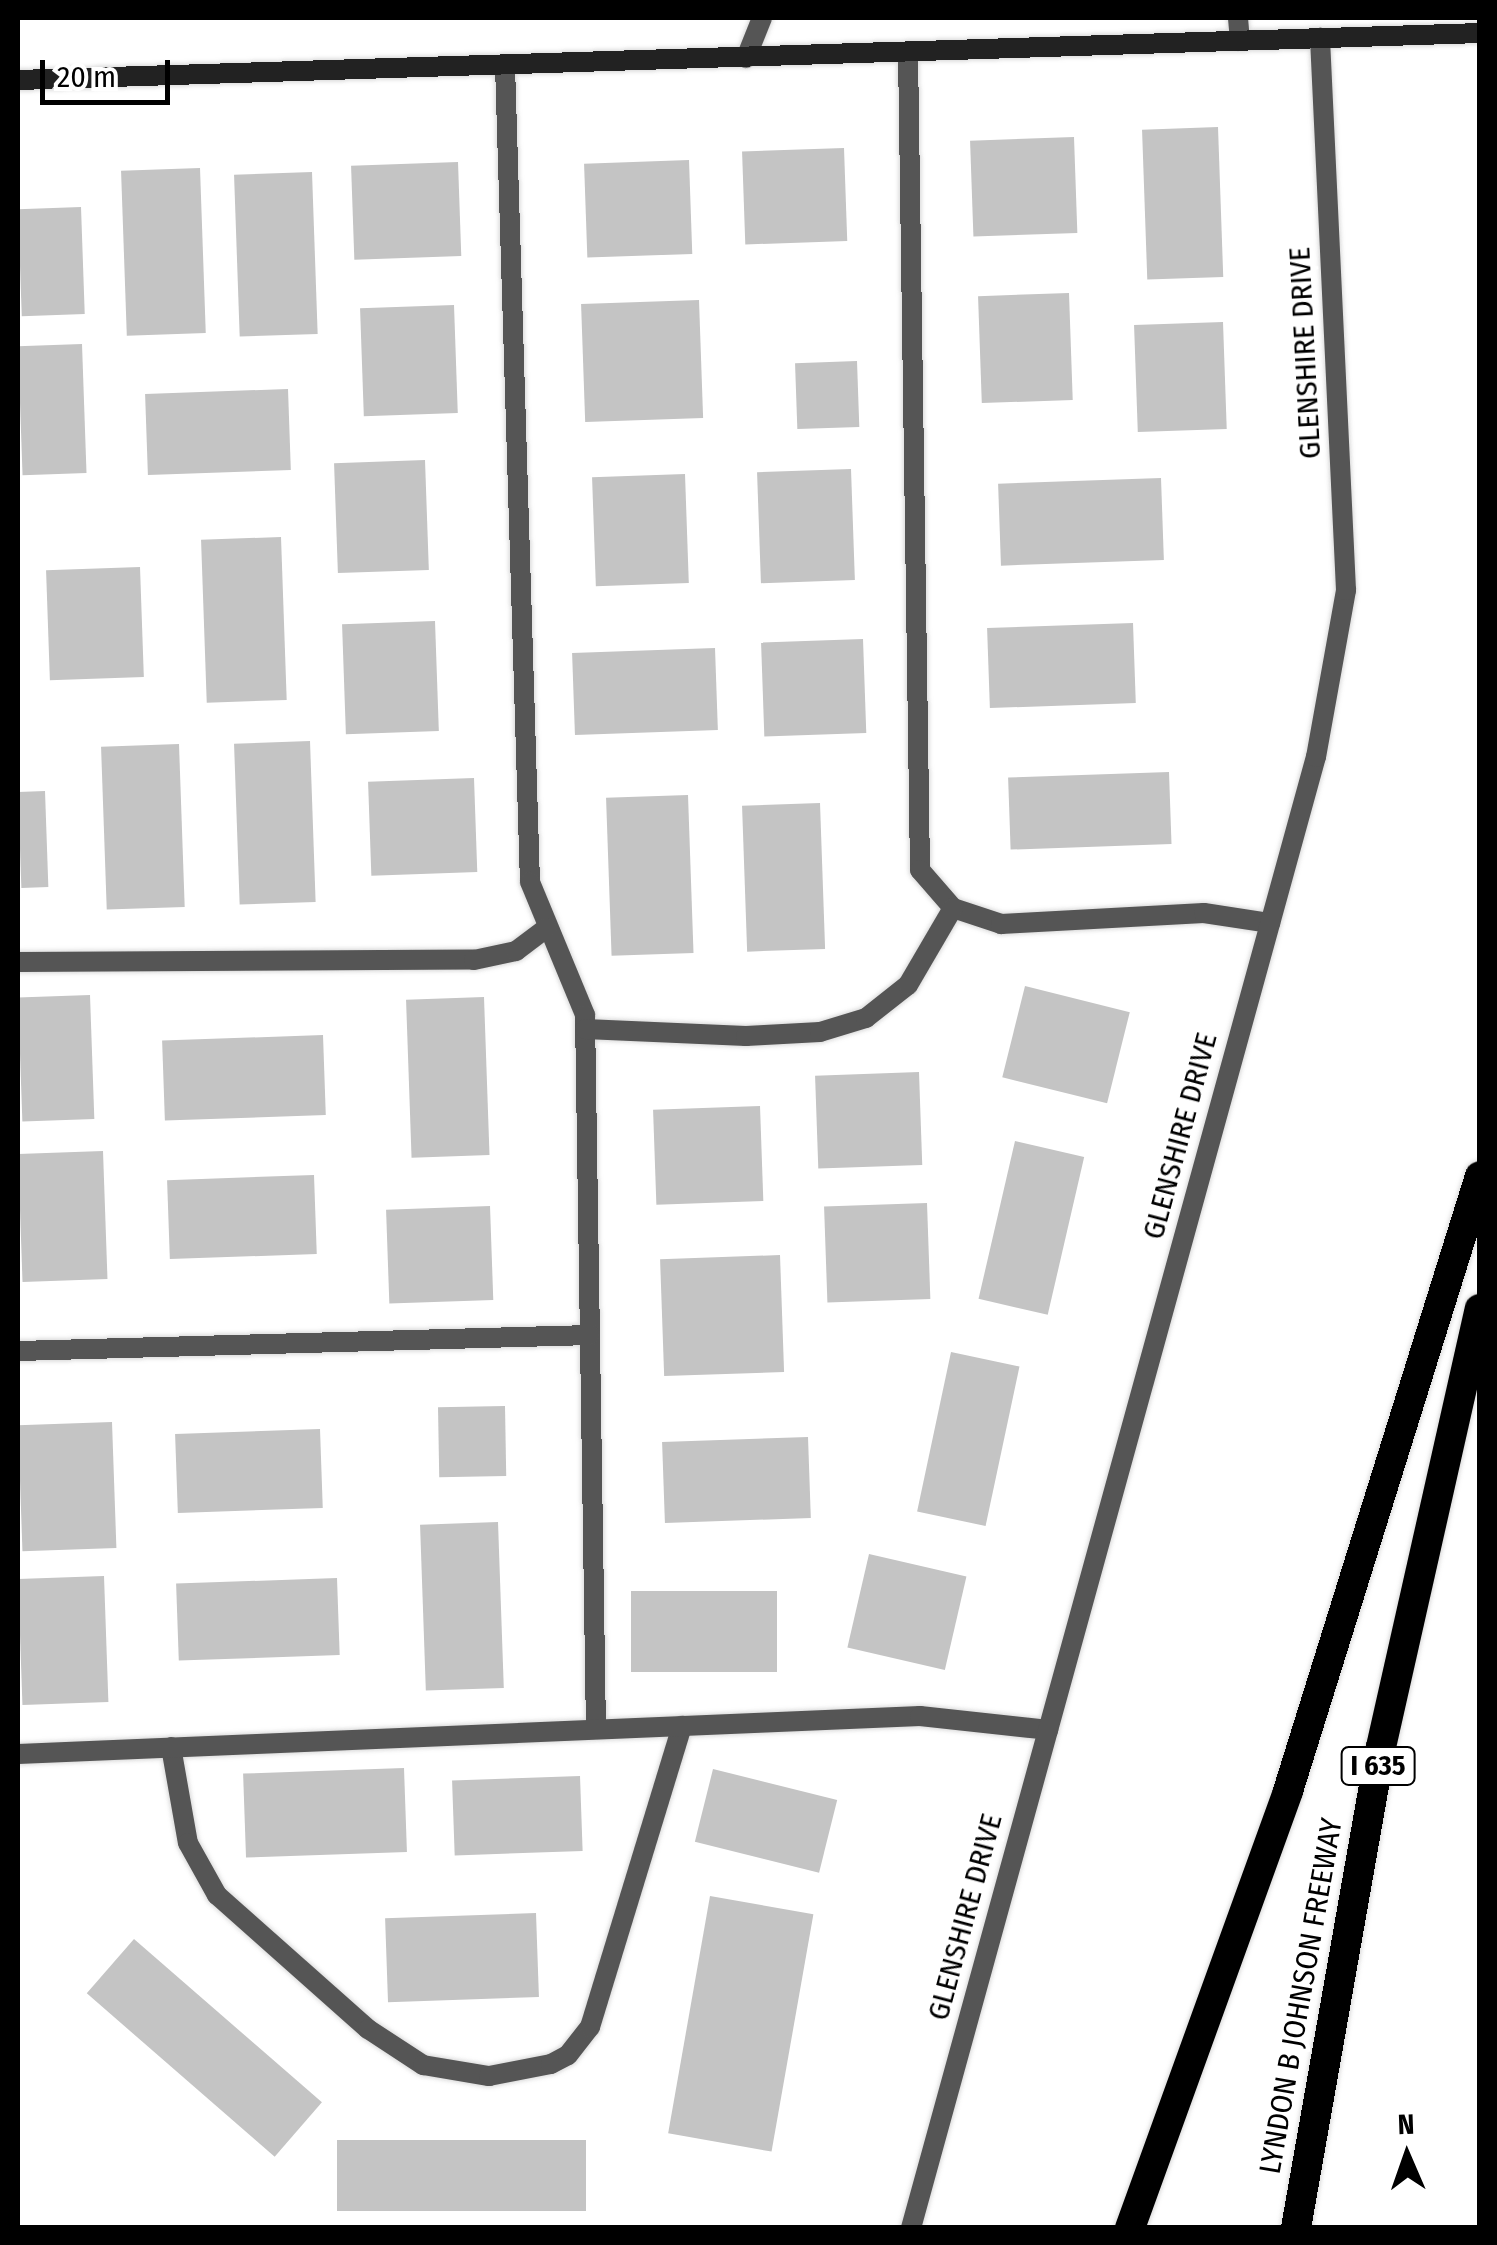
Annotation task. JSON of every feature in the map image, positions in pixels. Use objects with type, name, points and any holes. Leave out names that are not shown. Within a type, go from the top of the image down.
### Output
[{"type":"highway","points":[[1130,2228],[1288,1791],[1480,1176]]},
{"type":"highway","name":"LYNDON B JOHNSON FREEWAY","points":[[1296,2228],[1381,1747],[1480,1308]]},
{"type":"street","points":[[746,58],[762,18]]},
{"type":"street","points":[[1238,18],[1240,41]]},
{"type":"street","points":[[18,80],[1480,32]]},
{"type":"street","name":"GLENSHIRE DRIVE","points":[[911,2228],[1316,757],[1346,590],[1320,38]]},
{"type":"street","points":[[908,52],[920,870],[954,908],[1001,924],[1204,913],[1270,922]]},
{"type":"street","points":[[505,64],[530,882],[585,1029],[596,1730]]},
{"type":"street","points":[[585,1029],[746,1036],[820,1032],[851,1023],[908,985],[954,908]]},
{"type":"street","points":[[18,962],[474,960],[516,951],[546,928]]},
{"type":"street","points":[[18,1351],[590,1335]]},
{"type":"street","points":[[18,1754],[920,1716],[1048,1730]]},
{"type":"street","points":[[171,1747],[188,1843],[217,1895],[395,2047],[423,2065],[489,2076],[551,2064],[568,2054],[590,2027],[682,1726]]},
{"type":"building","points":[[1218,127],[1223,277],[1147,280],[1142,130]]},
{"type":"building","points":[[1074,137],[1077,233],[973,237],[970,141]]},
{"type":"building","points":[[844,148],[847,241],[745,245],[742,152]]},
{"type":"building","points":[[689,160],[692,254],[587,258],[584,164]]},
{"type":"building","points":[[458,162],[461,256],[354,260],[351,166]]},
{"type":"building","points":[[200,168],[206,333],[127,336],[121,171]]},
{"type":"building","points":[[312,172],[318,334],[240,337],[234,175]]},
{"type":"building","points":[[81,207],[85,314],[22,316],[18,209]]},
{"type":"building","points":[[1069,293],[1073,400],[982,403],[978,296]]},
{"type":"building","points":[[699,300],[703,418],[585,422],[581,304]]},
{"type":"building","points":[[454,305],[458,413],[364,416],[360,308]]},
{"type":"building","points":[[1223,322],[1227,429],[1138,432],[1134,325]]},
{"type":"building","points":[[82,344],[87,473],[23,475],[18,346]]},
{"type":"building","points":[[857,361],[859,427],[797,429],[795,363]]},
{"type":"building","points":[[288,389],[291,470],[148,475],[145,394]]},
{"type":"building","points":[[425,460],[429,570],[338,573],[334,463]]},
{"type":"building","points":[[851,469],[855,580],[761,583],[757,472]]},
{"type":"building","points":[[685,474],[689,583],[596,586],[592,477]]},
{"type":"building","points":[[1161,478],[1164,560],[1001,566],[998,484]]},
{"type":"building","points":[[281,537],[287,700],[207,703],[201,540]]},
{"type":"building","points":[[140,567],[144,677],[50,680],[46,570]]},
{"type":"building","points":[[435,621],[439,731],[346,734],[342,624]]},
{"type":"building","points":[[1133,623],[1136,703],[990,708],[987,628]]},
{"type":"building","points":[[863,639],[866,733],[764,737],[761,643]]},
{"type":"building","points":[[715,648],[718,730],[575,735],[572,653]]},
{"type":"building","points":[[310,741],[316,902],[240,905],[234,744]]},
{"type":"building","points":[[179,744],[185,907],[107,910],[101,747]]},
{"type":"building","points":[[1169,772],[1172,844],[1011,850],[1008,778]]},
{"type":"building","points":[[474,778],[477,872],[371,876],[368,782]]},
{"type":"building","points":[[45,791],[48,887],[21,888],[18,792]]},
{"type":"building","points":[[688,795],[694,953],[612,956],[606,798]]},
{"type":"building","points":[[820,803],[825,949],[747,952],[742,806]]},
{"type":"building","points":[[1025,986],[1130,1012],[1107,1103],[1002,1077]]},
{"type":"building","points":[[90,995],[94,1119],[22,1121],[18,998]]},
{"type":"building","points":[[484,997],[490,1155],[412,1158],[406,1000]]},
{"type":"building","points":[[323,1035],[326,1115],[165,1121],[162,1041]]},
{"type":"building","points":[[919,1072],[922,1165],[818,1169],[815,1076]]},
{"type":"building","points":[[760,1106],[763,1201],[656,1205],[653,1110]]},
{"type":"building","points":[[1015,1141],[1084,1157],[1048,1315],[979,1299]]},
{"type":"building","points":[[103,1151],[107,1279],[23,1282],[18,1154]]},
{"type":"building","points":[[314,1175],[317,1254],[170,1259],[167,1180]]},
{"type":"building","points":[[927,1203],[930,1299],[827,1303],[824,1207]]},
{"type":"building","points":[[490,1206],[493,1300],[389,1304],[386,1210]]},
{"type":"building","points":[[780,1255],[784,1372],[664,1376],[660,1259]]},
{"type":"building","points":[[951,1352],[1019,1367],[986,1526],[917,1511]]},
{"type":"building","points":[[505,1406],[506,1476],[439,1477],[438,1407]]},
{"type":"building","points":[[112,1422],[116,1548],[22,1551],[18,1425]]},
{"type":"building","points":[[320,1429],[323,1508],[178,1513],[175,1434]]},
{"type":"building","points":[[808,1437],[811,1518],[665,1523],[662,1442]]},
{"type":"building","points":[[498,1522],[504,1688],[426,1691],[420,1525]]},
{"type":"building","points":[[869,1554],[966,1576],[945,1670],[847,1648]]},
{"type":"building","points":[[104,1576],[108,1702],[22,1705],[18,1579]]},
{"type":"building","points":[[337,1578],[340,1655],[179,1661],[176,1584]]},
{"type":"building","points":[[631,1591],[777,1591],[777,1672],[631,1672]]},
{"type":"building","points":[[404,1768],[407,1852],[246,1858],[243,1774]]},
{"type":"building","points":[[713,1769],[837,1800],[819,1873],[695,1842]]},
{"type":"building","points":[[580,1776],[583,1851],[455,1855],[452,1780]]},
{"type":"building","points":[[710,1896],[813,1914],[772,2152],[668,2133]]},
{"type":"building","points":[[536,1913],[539,1997],[388,2002],[385,1918]]},
{"type":"building","points":[[134,1939],[322,2102],[275,2157],[87,1993]]},
{"type":"building","points":[[337,2140],[586,2140],[586,2211],[337,2211]]}]
